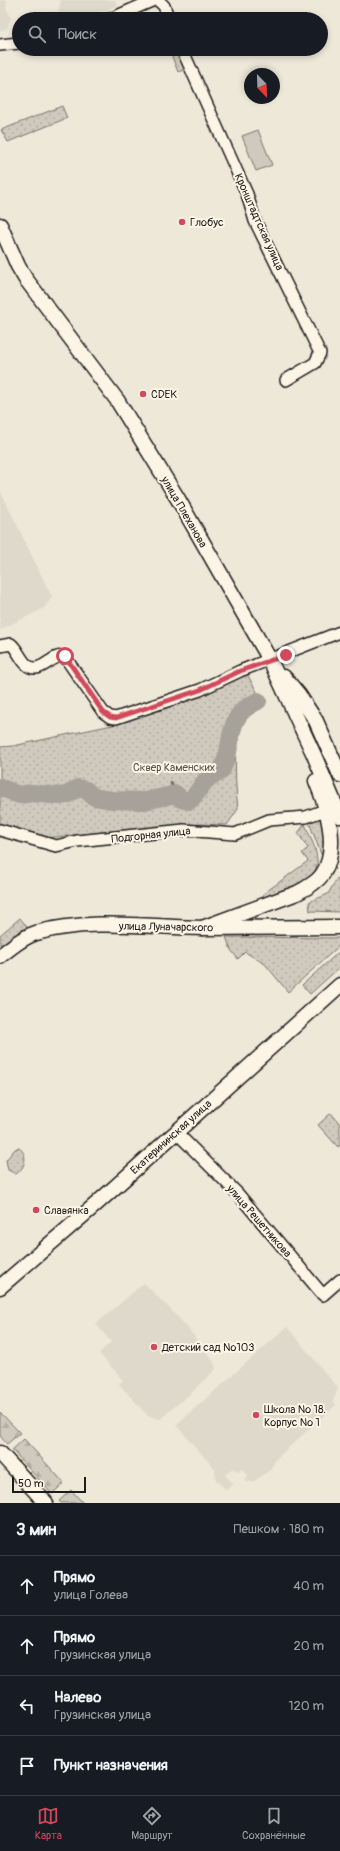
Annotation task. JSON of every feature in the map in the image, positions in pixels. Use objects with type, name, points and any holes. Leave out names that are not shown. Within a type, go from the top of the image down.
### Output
[{"type":"main road","name":"улица Плеханова","points":[[0,226],[25,278],[117,400],[178,499],[199,538],[225,596],[266,662]]},
{"type":"main road","points":[[266,662],[299,696],[316,721],[340,775]]},
{"type":"main road","points":[[202,928],[304,890],[317,880],[325,870],[330,853],[330,835],[325,810],[310,766],[266,662]]},
{"type":"main road","points":[[266,662],[312,749],[340,816]]},
{"type":"main road","name":"улица Луначарского","points":[[0,956],[28,936],[54,929],[89,926],[140,925],[202,928],[340,927]]},
{"type":"main road","name":"Екатерининская улица","points":[[0,1287],[176,1132],[340,984]]},
{"type":"main road","points":[[0,1453],[46,1503]]},
{"type":"street","points":[[126,12],[154,0]]},
{"type":"street","points":[[158,0],[164,6],[167,12]]},
{"type":"street","points":[[0,45],[12,44]]},
{"type":"street","name":"Кронштадтская улица","points":[[185,56],[247,194],[255,220],[320,353],[315,363],[286,380]]},
{"type":"street","points":[[0,646],[11,644],[25,663],[31,667],[39,667],[60,656],[65,656],[96,703],[107,716],[119,717],[200,690],[340,632]]},
{"type":"street","name":"Подгорная улица","points":[[0,830],[56,846],[84,840],[184,830],[235,834],[269,820],[306,817],[325,810]]},
{"type":"street","name":"улица Решетникова","points":[[176,1132],[238,1194],[323,1295],[340,1280]]},
{"type":"shaded area","points":[[0,0],[7,0],[6,7],[11,18],[7,28],[0,31]]},
{"type":"shaded area","points":[[61,0],[115,0],[118,5],[102,12],[58,12]]},
{"type":"shaded area","points":[[0,490],[52,597],[44,608],[0,630]]},
{"type":"shaded area","name":"Детский сад №103","points":[[144,1283],[186,1326],[214,1362],[216,1369],[160,1419],[148,1416],[119,1384],[123,1380],[99,1353],[111,1342],[96,1324]]},
{"type":"shaded area","name":"Школа № 18. Корпус № 1","points":[[287,1327],[338,1388],[333,1401],[336,1405],[276,1459],[270,1470],[251,1483],[250,1481],[247,1483],[244,1479],[248,1476],[242,1469],[238,1472],[233,1468],[225,1475],[233,1484],[226,1490],[216,1480],[215,1469],[176,1425]]},
{"type":"green space","points":[[172,56],[180,56],[186,69],[178,72]]},
{"type":"green space","points":[[62,106],[67,118],[8,142],[1,130]]},
{"type":"green space","points":[[258,130],[272,165],[256,171],[242,136]]},
{"type":"green space","name":"Сквер Каменских","points":[[247,674],[260,697],[243,707],[236,745],[238,809],[227,825],[201,824],[43,838],[38,834],[35,836],[0,827],[0,747],[13,746],[117,724]]},
{"type":"green space","points":[[318,818],[324,825],[326,843],[325,859],[321,854],[309,822]]},
{"type":"green space","points":[[305,824],[315,850],[317,867],[313,874],[306,880],[264,897],[263,894],[308,861],[302,853],[308,848],[298,833]]},
{"type":"green space","points":[[337,878],[340,886],[340,912],[310,911],[309,902],[328,894]]},
{"type":"green space","points":[[20,918],[27,927],[0,945],[0,935]]},
{"type":"green space","points":[[226,937],[340,938],[340,945],[288,992],[265,964],[245,952],[238,959],[231,950]]},
{"type":"green space","points":[[340,951],[340,967],[310,994],[302,985]]},
{"type":"green space","points":[[331,1113],[340,1124],[340,1145],[338,1147],[318,1125]]},
{"type":"green space","points":[[19,1148],[24,1154],[25,1161],[22,1168],[16,1174],[8,1170],[6,1160],[15,1149]]},
{"type":"green space","points":[[0,1412],[20,1433],[7,1444],[0,1436]]},
{"type":"green space","points":[[24,1439],[64,1483],[52,1494],[12,1450]]},
{"type":"green space","points":[[71,1490],[83,1503],[61,1503],[59,1501]]},
{"type":"waterway","points":[[0,787],[19,795],[32,793],[59,796],[67,795],[78,788],[86,790],[94,797],[111,800],[145,801],[176,794],[181,799],[189,801],[195,796],[206,780],[222,769],[229,749],[235,722],[247,707],[258,701]]},
{"type":"waterway","points":[[171,783],[176,794]]},
{"type":"place","name":"Глобус","points":[[182,222]]},
{"type":"place","name":"CDEK","points":[[143,394]]},
{"type":"place","name":"Славянка","points":[[36,1210]]},
{"type":"place","name":"Детский сад №103","points":[[154,1347]]},
{"type":"place","name":"Школа № 18. Корпус № 1","points":[[256,1415]]},
{"type":"route","points":[[65,656],[70,661],[103,712],[107,716],[116,718],[200,690],[216,684],[240,671],[286,655]]}]
